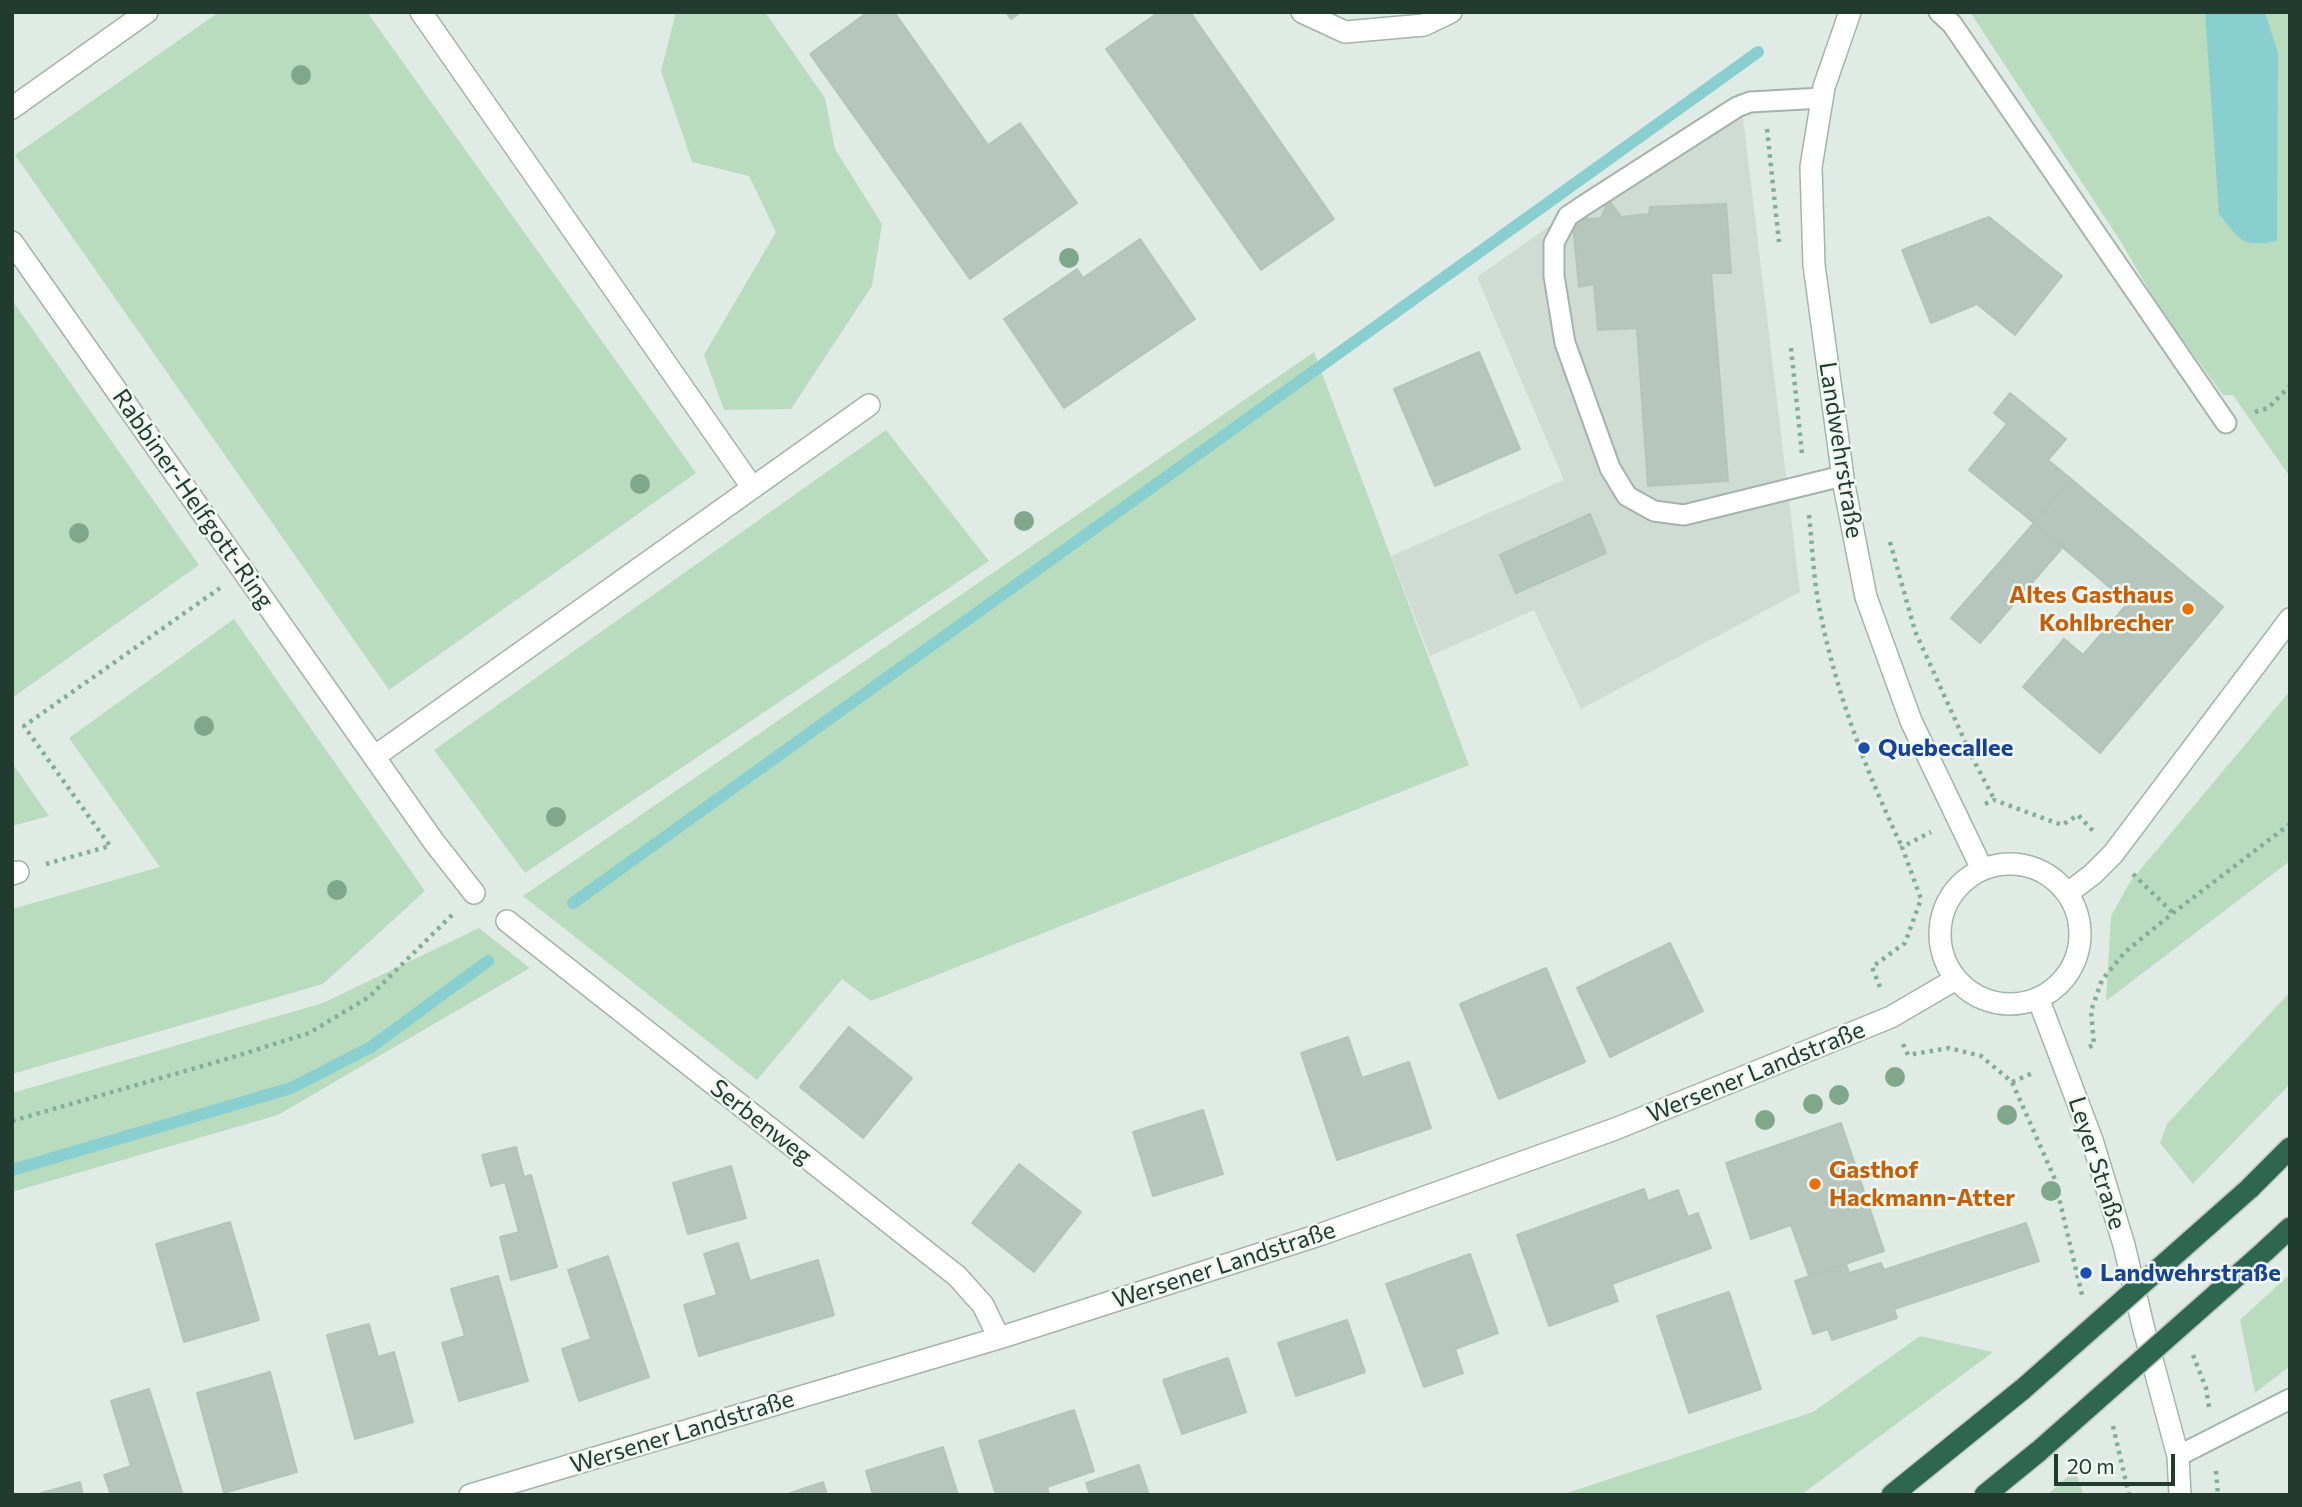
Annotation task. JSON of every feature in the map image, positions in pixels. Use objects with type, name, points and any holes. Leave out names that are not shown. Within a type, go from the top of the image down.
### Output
[{"type":"highway","points":[[1892,1495],[2023,1389],[2249,1189],[2290,1148]]},
{"type":"highway","points":[[1985,1495],[2039,1451],[2290,1228]]},
{"type":"street","points":[[12,108],[148,12]]},
{"type":"street","points":[[421,12],[752,487]]},
{"type":"street","points":[[1302,12],[1345,32],[1424,25],[1451,12]]},
{"type":"street","name":"Landwehrstraße","points":[[1846,14],[1822,98],[1811,167],[1814,265],[1842,475],[1866,597],[1911,721],[1982,869]]},
{"type":"street","name":"Rabbiner-Helfgott-Ring","points":[[12,242],[434,842],[474,893]]},
{"type":"street","points":[[374,757],[869,405]]},
{"type":"street","points":[[2068,893],[2113,854],[2290,619]]},
{"type":"street","points":[[2020,863],[2055,879],[2068,893],[2077,912],[2081,932],[2078,953],[2070,972],[2056,987],[2038,998],[2003,1004],[1985,1000],[1956,979],[1944,961],[1939,939],[1941,917],[1949,897],[1963,880],[1982,869],[2000,864],[2020,863]]},
{"type":"street","name":"Serbenweg","points":[[507,921],[957,1276],[983,1305],[999,1338]]},
{"type":"street","name":"Wersener Landstraße","points":[[470,1495],[999,1338],[1322,1234],[1615,1129],[1891,1017],[1956,979]]},
{"type":"street","name":"Leyer Straße","points":[[2038,998],[2092,1140],[2124,1245],[2178,1456],[2180,1495]]},
{"type":"lane","points":[[1939,12],[1952,24],[2226,423]]},
{"type":"lane","points":[[1822,98],[1750,102],[1737,107],[1586,204],[1568,216],[1554,243],[1554,276],[1565,343],[1610,468],[1627,496],[1654,510],[1684,515],[1842,475]]},
{"type":"lane","points":[[2178,1456],[2290,1399]]},
{"type":"path","points":[[2226,423],[2268,408],[2290,386]]},
{"type":"path","points":[[1889,539],[1915,631],[1994,800],[2062,825],[2078,815],[2113,854],[2173,912]]},
{"type":"path","points":[[15,873],[110,846],[24,726],[243,571]]},
{"type":"path","points":[[1994,800],[1902,847],[1921,899],[1905,943],[1872,967],[1908,1055],[1950,1048],[1981,1056],[2012,1082],[2054,1177],[2082,1296]]},
{"type":"path","points":[[2012,1082],[2094,1045],[2091,1011],[2102,979],[2124,952],[2290,824]]},
{"type":"path","points":[[12,1121],[309,1033],[369,997],[474,893]]},
{"type":"path","points":[[2110,1415],[2129,1495]]},
{"type":"shaded area","points":[[1740,92],[1800,592],[1581,709],[1534,610],[1430,656],[1391,556],[1564,480],[1477,277]]},
{"type":"green space","points":[[219,12],[367,12],[696,473],[389,690],[15,155]]},
{"type":"green space","points":[[676,12],[765,12],[825,98],[835,149],[882,224],[872,286],[791,409],[724,410],[704,355],[776,232],[749,176],[692,162],[661,71]]},
{"type":"green space","points":[[1970,12],[2290,12],[2290,477],[2233,395],[2223,395],[2160,309],[2121,242]]},
{"type":"green space","points":[[12,300],[199,565],[12,698]]},
{"type":"green space","points":[[1314,352],[1469,765],[871,1001],[842,979],[757,1080],[523,896]]},
{"type":"green space","points":[[886,430],[989,561],[525,873],[434,750]]},
{"type":"green space","points":[[234,619],[425,891],[323,984],[12,1074],[12,909],[160,867],[69,738]]},
{"type":"green space","points":[[2290,691],[2290,861],[2106,1001],[2111,916],[2130,882]]},
{"type":"green space","points":[[12,763],[49,816],[12,826]]},
{"type":"green space","points":[[479,928],[530,968],[278,1115],[12,1192],[12,1093],[323,1003]]},
{"type":"green space","points":[[2290,992],[2290,1084],[2193,1184],[2160,1143],[2167,1124]]},
{"type":"green space","points":[[2290,1274],[2290,1366],[2255,1393],[2240,1320]]},
{"type":"green space","points":[[1920,1336],[1993,1352],[1801,1495],[1561,1495],[1813,1412]]},
{"type":"green space","points":[[2075,1470],[2084,1495],[2047,1495]]},
{"type":"water","points":[[2205,12],[2265,12],[2278,53],[2277,241],[2256,243],[2243,240],[2219,214]]},
{"type":"building","points":[[868,12],[894,12],[988,145],[1020,123],[1077,203],[970,279],[810,54]]},
{"type":"building","points":[[1006,12],[1021,12],[1011,19]]},
{"type":"building","points":[[1159,12],[1190,12],[1334,219],[1261,270],[1106,49]]},
{"type":"building","points":[[1609,200],[1621,217],[1649,214],[1650,207],[1726,204],[1731,273],[1711,273],[1728,481],[1648,486],[1637,328],[1598,330],[1594,284],[1579,287],[1573,226],[1577,220],[1601,218]]},
{"type":"building","points":[[1989,217],[2062,276],[2015,335],[1977,304],[1931,323],[1902,250]]},
{"type":"building","points":[[1140,239],[1195,319],[1064,408],[1004,319],[1077,269],[1083,278]]},
{"type":"building","points":[[1479,352],[1520,449],[1435,486],[1394,389]]},
{"type":"building","points":[[2010,393],[2066,439],[2048,460],[2071,479],[2034,523],[1969,470],[2007,424],[1994,413]]},
{"type":"building","points":[[2071,479],[2223,607],[2100,753],[2023,687],[2064,639],[2083,655],[2128,603],[2034,523]]},
{"type":"building","points":[[1590,514],[1606,553],[1516,593],[1500,555]]},
{"type":"building","points":[[2034,523],[2062,548],[1980,643],[1951,618]]},
{"type":"building","points":[[1670,943],[1703,1011],[1610,1057],[1577,988]]},
{"type":"building","points":[[1546,968],[1585,1062],[1499,1099],[1460,1004]]},
{"type":"building","points":[[849,1027],[912,1078],[863,1138],[800,1087]]},
{"type":"building","points":[[1348,1037],[1362,1078],[1409,1062],[1431,1128],[1337,1160],[1301,1053]]},
{"type":"building","points":[[1203,1110],[1223,1174],[1153,1196],[1133,1132]]},
{"type":"building","points":[[1841,1123],[1884,1251],[1809,1276],[1791,1225],[1751,1239],[1726,1163]]},
{"type":"building","points":[[516,1147],[524,1177],[531,1175],[557,1267],[511,1280],[500,1237],[519,1232],[505,1182],[491,1186],[482,1155]]},
{"type":"building","points":[[1019,1164],[1081,1212],[1034,1272],[972,1223]]},
{"type":"building","points":[[731,1166],[746,1218],[688,1234],[673,1183]]},
{"type":"building","points":[[1644,1189],[1648,1201],[1678,1190],[1688,1217],[1698,1213],[1711,1248],[1612,1284],[1618,1301],[1549,1326],[1517,1235]]},
{"type":"building","points":[[230,1222],[259,1320],[184,1342],[156,1244]]},
{"type":"building","points":[[2026,1223],[2039,1261],[1894,1309],[1897,1318],[1832,1340],[1828,1329],[1813,1334],[1795,1281],[1846,1264],[1849,1273],[1881,1263],[1884,1270]]},
{"type":"building","points":[[738,1243],[750,1281],[818,1260],[834,1315],[699,1356],[684,1305],[717,1295],[704,1254]]},
{"type":"building","points":[[1470,1254],[1498,1333],[1455,1349],[1463,1373],[1424,1387],[1386,1284]]},
{"type":"building","points":[[608,1256],[649,1377],[579,1401],[562,1349],[591,1339],[568,1270]]},
{"type":"building","points":[[498,1276],[528,1381],[459,1401],[442,1343],[465,1336],[451,1289]]},
{"type":"building","points":[[1729,1292],[1761,1389],[1689,1413],[1657,1316]]},
{"type":"building","points":[[1347,1320],[1365,1372],[1296,1396],[1278,1343]]},
{"type":"building","points":[[369,1324],[378,1357],[394,1352],[413,1422],[355,1439],[327,1335]]},
{"type":"building","points":[[1228,1358],[1246,1412],[1182,1434],[1163,1380]]},
{"type":"building","points":[[270,1372],[297,1472],[224,1493],[197,1393]]},
{"type":"building","points":[[149,1389],[183,1495],[111,1495],[104,1475],[131,1466],[111,1401]]},
{"type":"building","points":[[1074,1410],[1094,1471],[1047,1487],[1049,1495],[996,1495],[979,1441]]},
{"type":"building","points":[[943,1447],[958,1495],[873,1495],[866,1471]]},
{"type":"building","points":[[1139,1465],[1149,1495],[1090,1495],[1086,1483]]},
{"type":"building","points":[[80,1482],[83,1495],[35,1495]]},
{"type":"building","points":[[823,1482],[827,1495],[785,1495]]},
{"type":"waterway","points":[[573,903],[1758,52]]},
{"type":"waterway","points":[[12,1170],[291,1088],[371,1047],[488,961]]},
{"type":"place","name":"Altes Gasthaus Kohlbrecher","points":[[2188,609]]},
{"type":"place","name":"Quebecallee","points":[[1864,748]]},
{"type":"place","name":"Gasthof Hackmann-Atter","points":[[1815,1184]]},
{"type":"place","name":"Landwehrstraße","points":[[2086,1273]]}]
